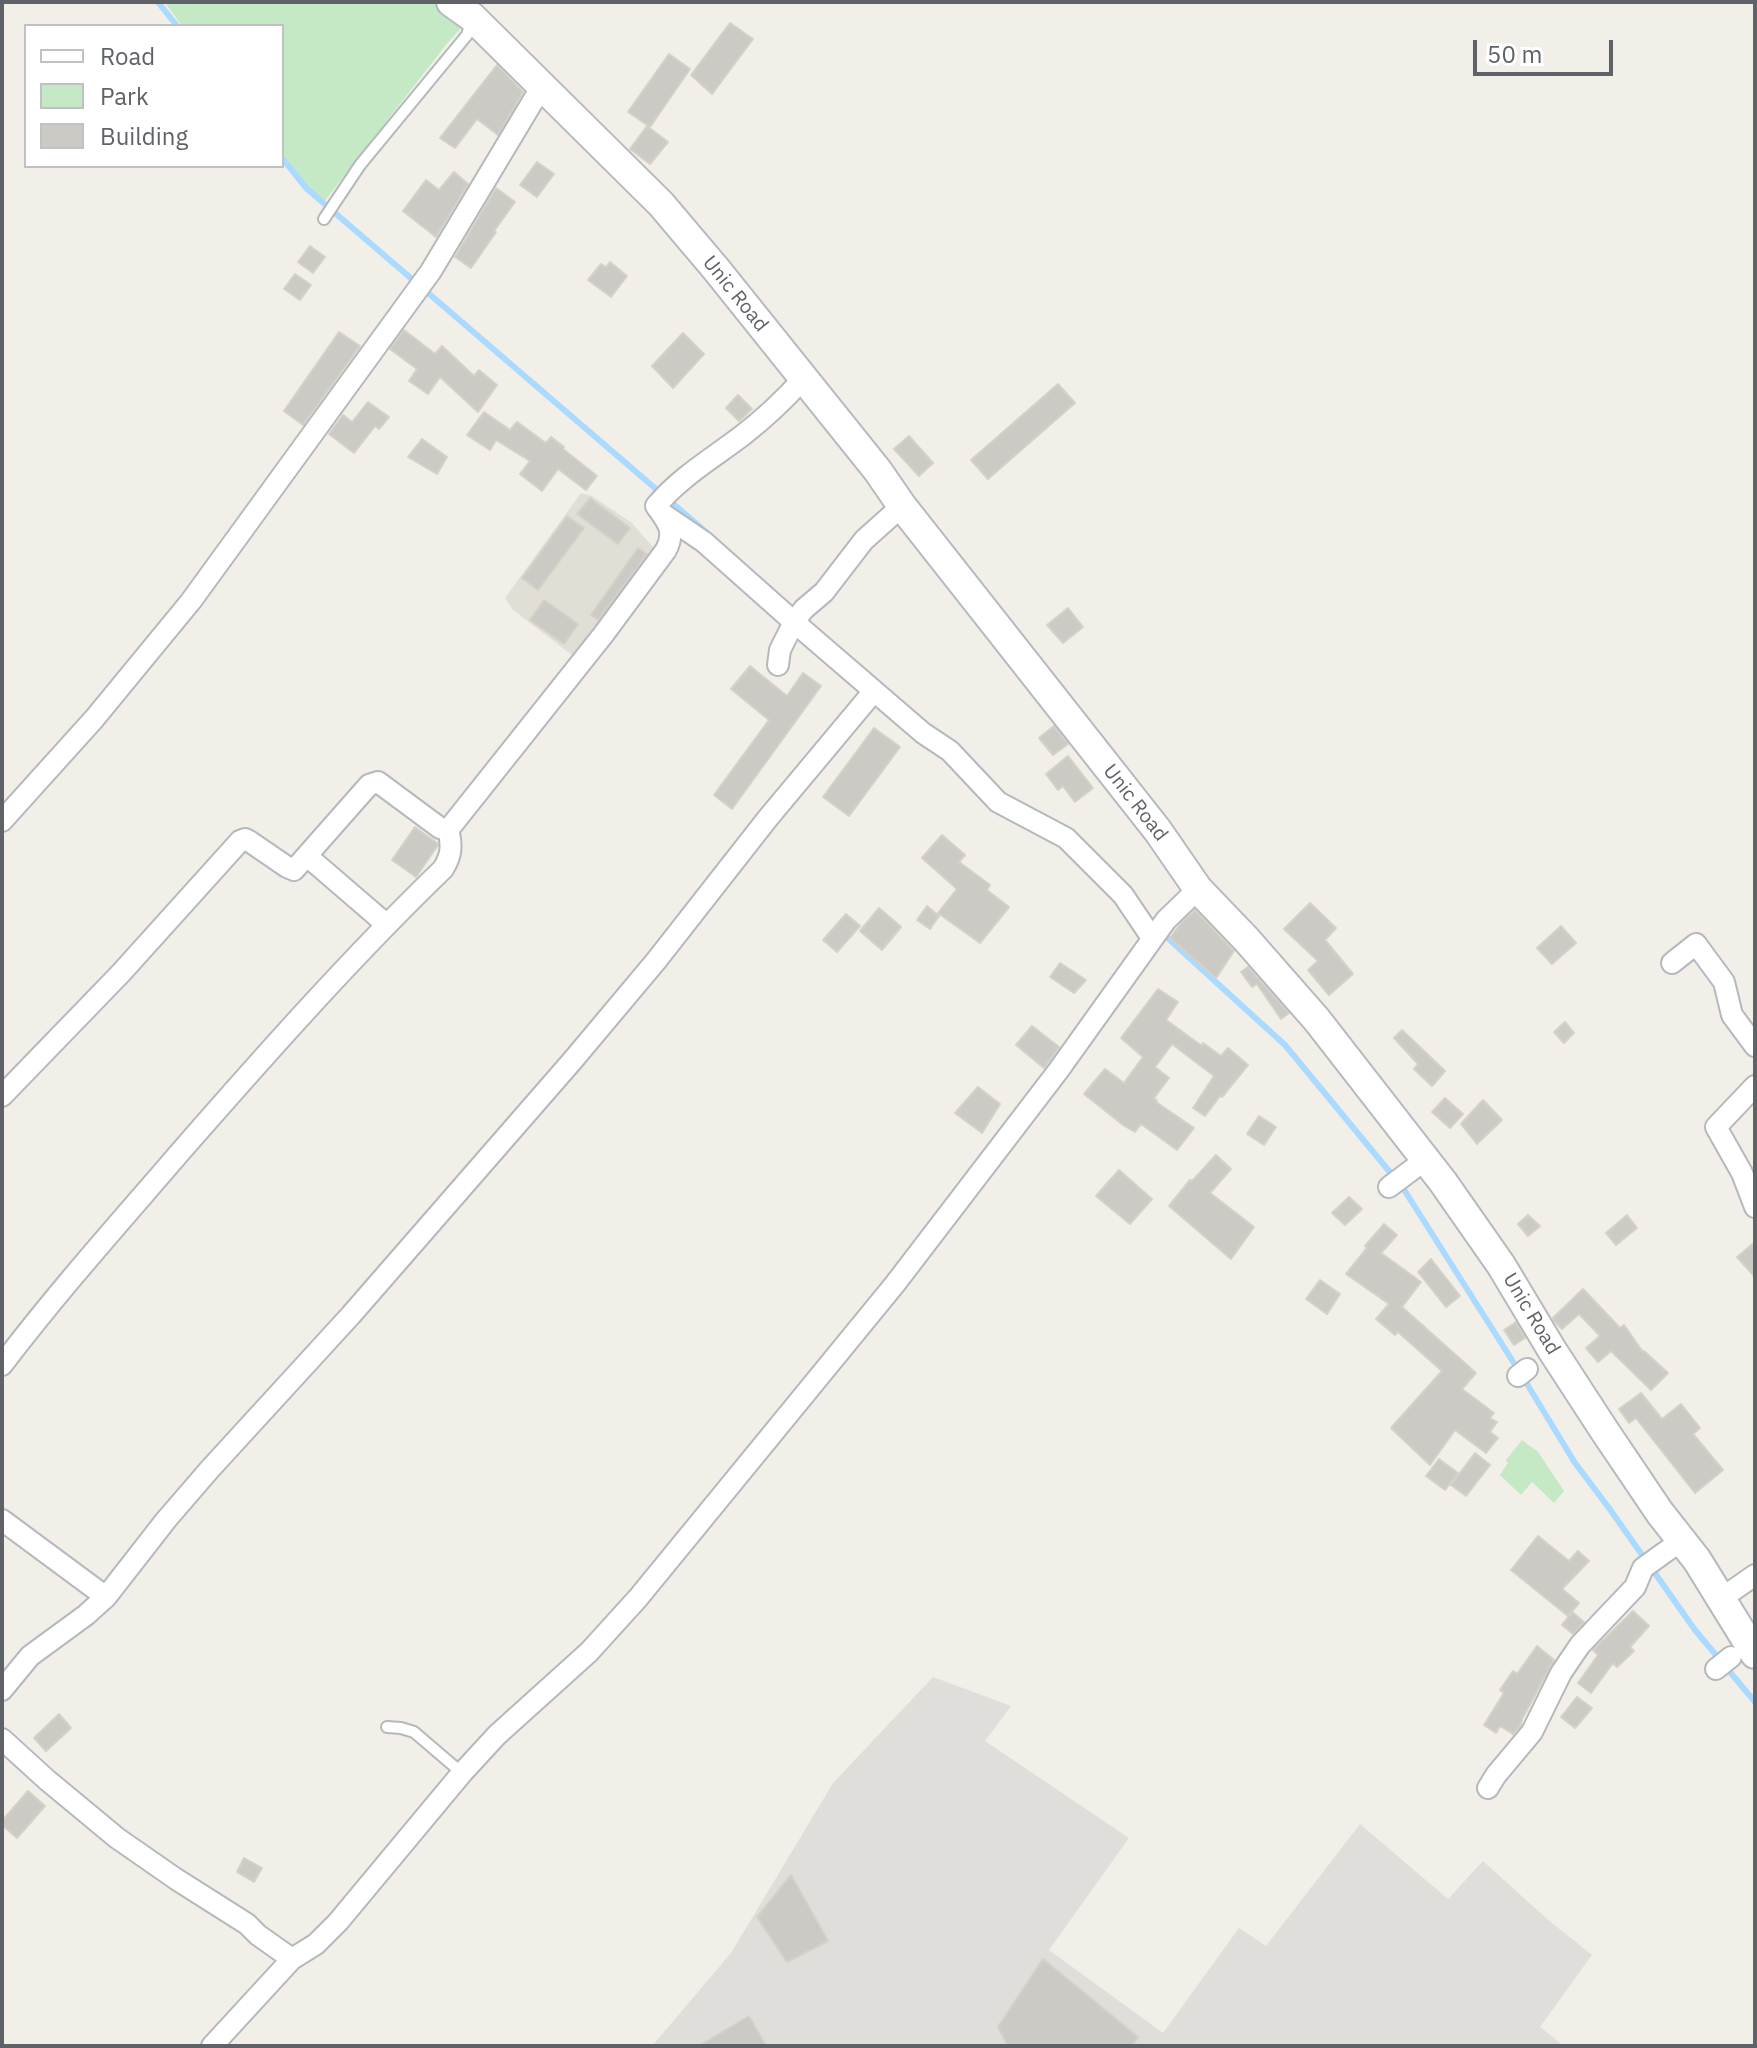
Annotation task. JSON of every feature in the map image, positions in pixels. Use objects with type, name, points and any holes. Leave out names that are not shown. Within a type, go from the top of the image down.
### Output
[{"type":"main road","name":"Unic Road","points":[[462,10],[661,204],[716,269],[878,471],[902,506],[1158,831],[1198,889],[1317,1020],[1370,1086],[1417,1167],[1443,1182],[1501,1265],[1536,1362],[1682,1540],[1722,1598],[1734,1660]]},
{"type":"street","points":[[2,821],[94,719],[191,601],[427,276],[542,86]]},
{"type":"street","points":[[658,509],[670,488],[742,436],[776,408],[803,379]]},
{"type":"street","points":[[778,665],[780,650],[798,617],[824,592],[864,540],[902,506]]},
{"type":"street","points":[[658,509],[798,617],[874,691],[923,733],[950,751],[998,802],[1066,838],[1123,895],[1152,938]]},
{"type":"street","points":[[2,1365],[176,1157],[386,924],[443,869],[449,860],[451,845],[448,829],[603,635],[666,550],[672,532],[658,509]]},
{"type":"street","points":[[2,1690],[30,1656],[106,1597],[210,1469],[351,1315],[573,1060],[874,691]]},
{"type":"street","points":[[2,1096],[121,973],[240,841],[245,839],[291,869],[297,868],[373,782],[383,784],[436,826],[448,829]]},
{"type":"street","points":[[307,856],[386,924]]},
{"type":"street","points":[[212,2046],[292,1959],[316,1944],[338,1922],[462,1773],[522,1710],[594,1646],[638,1598],[895,1284],[1058,1071],[1152,938],[1198,889]]},
{"type":"street","points":[[1672,963],[1696,944],[1724,982],[1732,1015],[1755,1046]]},
{"type":"street","points":[[1755,1086],[1716,1127],[1742,1173],[1755,1207]]},
{"type":"street","points":[[1389,1187],[1417,1167]]},
{"type":"street","points":[[2,1520],[106,1597]]},
{"type":"street","points":[[1488,1788],[1532,1732],[1561,1673],[1580,1645],[1635,1587],[1649,1563],[1682,1540]]},
{"type":"street","points":[[1722,1598],[1755,1575]]},
{"type":"street","points":[[2,1739],[117,1838],[247,1924],[292,1959]]},
{"type":"lane","points":[[324,219],[360,165],[467,35],[462,10]]},
{"type":"lane","points":[[387,1727],[414,1732],[462,1773]]},
{"type":"shaded area","points":[[581,493],[592,496],[632,523],[659,554],[577,659],[513,610],[505,598]]},
{"type":"shaded area","points":[[933,1677],[1011,1706],[985,1741],[1129,1838],[1049,1950],[1163,2033],[1239,1928],[1266,1946],[1360,1824],[1448,1899],[1483,1861],[1592,1955],[1540,2027],[1564,2046],[652,2046],[731,1953],[833,1783]]},
{"type":"green space","points":[[442,2],[466,22],[323,203],[284,159],[284,24],[181,24],[166,4]]},
{"type":"green space","points":[[1522,1440],[1538,1452],[1564,1491],[1554,1503],[1532,1482],[1521,1495],[1500,1475],[1508,1463],[1506,1460]]},
{"type":"building","points":[[730,23],[753,39],[712,94],[691,75]]},
{"type":"building","points":[[669,54],[690,69],[650,127],[628,112]]},
{"type":"building","points":[[497,65],[523,92],[498,135],[477,119],[455,148],[440,138]]},
{"type":"building","points":[[647,126],[668,142],[650,164],[630,149]]},
{"type":"building","points":[[537,162],[554,174],[537,197],[520,185]]},
{"type":"building","points":[[454,172],[468,184],[436,237],[403,211],[426,180],[439,190]]},
{"type":"building","points":[[496,188],[515,202],[471,268],[455,257]]},
{"type":"building","points":[[310,246],[325,257],[313,273],[298,262]]},
{"type":"building","points":[[610,262],[627,276],[611,297],[588,280],[601,264],[606,267]]},
{"type":"building","points":[[295,274],[311,285],[300,300],[284,289]]},
{"type":"building","points":[[404,330],[435,354],[442,346],[474,376],[479,370],[497,385],[478,412],[440,377],[428,394],[409,381],[417,369],[390,349]]},
{"type":"building","points":[[339,332],[360,346],[303,425],[284,411]]},
{"type":"building","points":[[683,333],[704,354],[673,388],[652,366]]},
{"type":"building","points":[[1058,384],[1075,403],[988,479],[971,460]]},
{"type":"building","points":[[738,395],[752,409],[739,421],[726,408]]},
{"type":"building","points":[[368,402],[389,417],[379,429],[375,426],[354,453],[329,434],[343,415],[352,422]]},
{"type":"building","points":[[484,412],[510,430],[517,422],[546,443],[551,437],[597,476],[586,490],[558,469],[542,491],[520,474],[530,461],[496,440],[490,450],[467,435]]},
{"type":"building","points":[[909,436],[933,463],[919,476],[894,449]]},
{"type":"building","points":[[422,439],[447,457],[437,474],[408,457]]},
{"type":"building","points":[[590,498],[630,528],[618,544],[577,514]]},
{"type":"building","points":[[567,516],[584,528],[538,590],[522,578]]},
{"type":"building","points":[[638,548],[647,554],[598,620],[591,615]]},
{"type":"building","points":[[544,600],[578,624],[564,644],[530,620]]},
{"type":"building","points":[[1068,608],[1083,627],[1063,643],[1047,625]]},
{"type":"building","points":[[750,666],[787,696],[803,673],[821,686],[732,809],[714,795],[769,720],[731,689]]},
{"type":"building","points":[[1054,726],[1068,744],[1053,755],[1039,738]]},
{"type":"building","points":[[874,728],[900,747],[849,816],[823,797]]},
{"type":"building","points":[[1068,756],[1093,788],[1075,802],[1063,786],[1058,790],[1046,774]]},
{"type":"building","points":[[415,827],[438,845],[416,877],[392,860]]},
{"type":"building","points":[[942,835],[965,855],[959,862],[990,885],[987,890],[1009,907],[980,943],[938,913],[957,889],[922,858]]},
{"type":"building","points":[[1310,903],[1336,928],[1325,940],[1353,974],[1329,995],[1308,970],[1318,961],[1284,929]]},
{"type":"building","points":[[927,906],[939,916],[930,929],[917,920]]},
{"type":"building","points":[[879,908],[901,927],[882,950],[860,931]]},
{"type":"building","points":[[1195,910],[1234,951],[1216,978],[1170,938]]},
{"type":"building","points":[[846,914],[860,926],[837,952],[823,940]]},
{"type":"building","points":[[1561,926],[1576,943],[1552,964],[1537,948]]},
{"type":"building","points":[[1060,963],[1086,980],[1074,993],[1050,977]]},
{"type":"building","points":[[1248,967],[1289,1013],[1281,1019],[1257,984],[1252,987],[1241,972]]},
{"type":"building","points":[[1158,989],[1178,1002],[1166,1020],[1202,1046],[1203,1043],[1221,1056],[1228,1048],[1248,1065],[1205,1116],[1193,1108],[1214,1076],[1172,1044],[1155,1067],[1169,1078],[1154,1098],[1194,1128],[1177,1150],[1141,1124],[1135,1132],[1123,1125],[1084,1094],[1105,1069],[1124,1083],[1143,1057],[1121,1038]]},
{"type":"building","points":[[1565,1022],[1574,1033],[1564,1043],[1554,1032]]},
{"type":"building","points":[[1032,1026],[1059,1047],[1044,1068],[1016,1045]]},
{"type":"building","points":[[1402,1030],[1445,1071],[1432,1086],[1414,1069],[1418,1064],[1394,1038]]},
{"type":"building","points":[[978,1087],[1000,1104],[982,1133],[955,1113]]},
{"type":"building","points":[[1445,1098],[1463,1114],[1450,1128],[1432,1112]]},
{"type":"building","points":[[1483,1100],[1502,1120],[1477,1144],[1461,1124]]},
{"type":"building","points":[[1259,1116],[1276,1127],[1264,1145],[1247,1134]]},
{"type":"building","points":[[1216,1155],[1231,1169],[1210,1193],[1254,1227],[1231,1259],[1169,1206]]},
{"type":"building","points":[[1119,1170],[1152,1199],[1130,1224],[1096,1196]]},
{"type":"building","points":[[1349,1197],[1362,1209],[1345,1225],[1332,1213]]},
{"type":"building","points":[[1528,1215],[1540,1226],[1528,1236],[1518,1224]]},
{"type":"building","points":[[1627,1215],[1637,1228],[1616,1245],[1606,1233]]},
{"type":"building","points":[[1384,1224],[1397,1235],[1381,1253],[1421,1282],[1402,1307],[1476,1373],[1462,1389],[1494,1413],[1490,1418],[1497,1422],[1490,1432],[1498,1438],[1486,1453],[1455,1430],[1430,1465],[1391,1428],[1442,1371],[1398,1332],[1395,1335],[1376,1319],[1389,1304],[1346,1274]]},
{"type":"building","points":[[1755,1242],[1755,1277],[1737,1257]]},
{"type":"building","points":[[1431,1259],[1460,1296],[1446,1307],[1418,1272]]},
{"type":"building","points":[[1320,1280],[1340,1294],[1327,1314],[1306,1299]]},
{"type":"building","points":[[1583,1289],[1620,1328],[1624,1325],[1643,1352],[1668,1373],[1651,1390],[1611,1351],[1598,1362],[1586,1348],[1600,1336],[1579,1314],[1562,1329],[1554,1321],[1553,1318]]},
{"type":"building","points":[[1516,1322],[1525,1338],[1514,1345],[1504,1330]]},
{"type":"building","points":[[1641,1393],[1662,1419],[1681,1404],[1700,1428],[1693,1434],[1723,1470],[1695,1493],[1636,1418],[1629,1423],[1619,1409]]},
{"type":"building","points":[[1475,1453],[1490,1465],[1466,1496],[1451,1485]]},
{"type":"building","points":[[1439,1459],[1458,1473],[1445,1490],[1426,1476]]},
{"type":"building","points":[[1538,1536],[1569,1561],[1578,1551],[1589,1561],[1562,1589],[1579,1603],[1568,1616],[1511,1570]]},
{"type":"building","points":[[1633,1611],[1649,1626],[1630,1647],[1634,1651],[1617,1667],[1613,1663],[1591,1693],[1578,1683],[1598,1655],[1593,1650]]},
{"type":"building","points":[[1572,1612],[1584,1622],[1573,1634],[1562,1625]]},
{"type":"building","points":[[1537,1646],[1554,1660],[1521,1725],[1513,1734],[1500,1726],[1496,1733],[1484,1725],[1504,1693],[1500,1690],[1513,1671],[1517,1674]]},
{"type":"building","points":[[1577,1697],[1592,1708],[1575,1728],[1561,1717]]},
{"type":"building","points":[[59,1714],[71,1728],[46,1751],[34,1738]]},
{"type":"building","points":[[28,1791],[45,1806],[17,1838],[2,1825],[2,1821]]},
{"type":"building","points":[[244,1858],[262,1868],[254,1882],[237,1872]]},
{"type":"building","points":[[791,1875],[828,1941],[787,1962],[757,1917]]},
{"type":"building","points":[[1043,1959],[1138,2037],[1132,2046],[1008,2046],[998,2027]]},
{"type":"building","points":[[749,2016],[766,2046],[699,2046]]},
{"type":"waterway","points":[[158,2],[175,24]]},
{"type":"waterway","points":[[284,160],[306,188],[706,532]]},
{"type":"waterway","points":[[1161,932],[1285,1045],[1403,1188],[1575,1463],[1695,1630],[1755,1702]]}]
